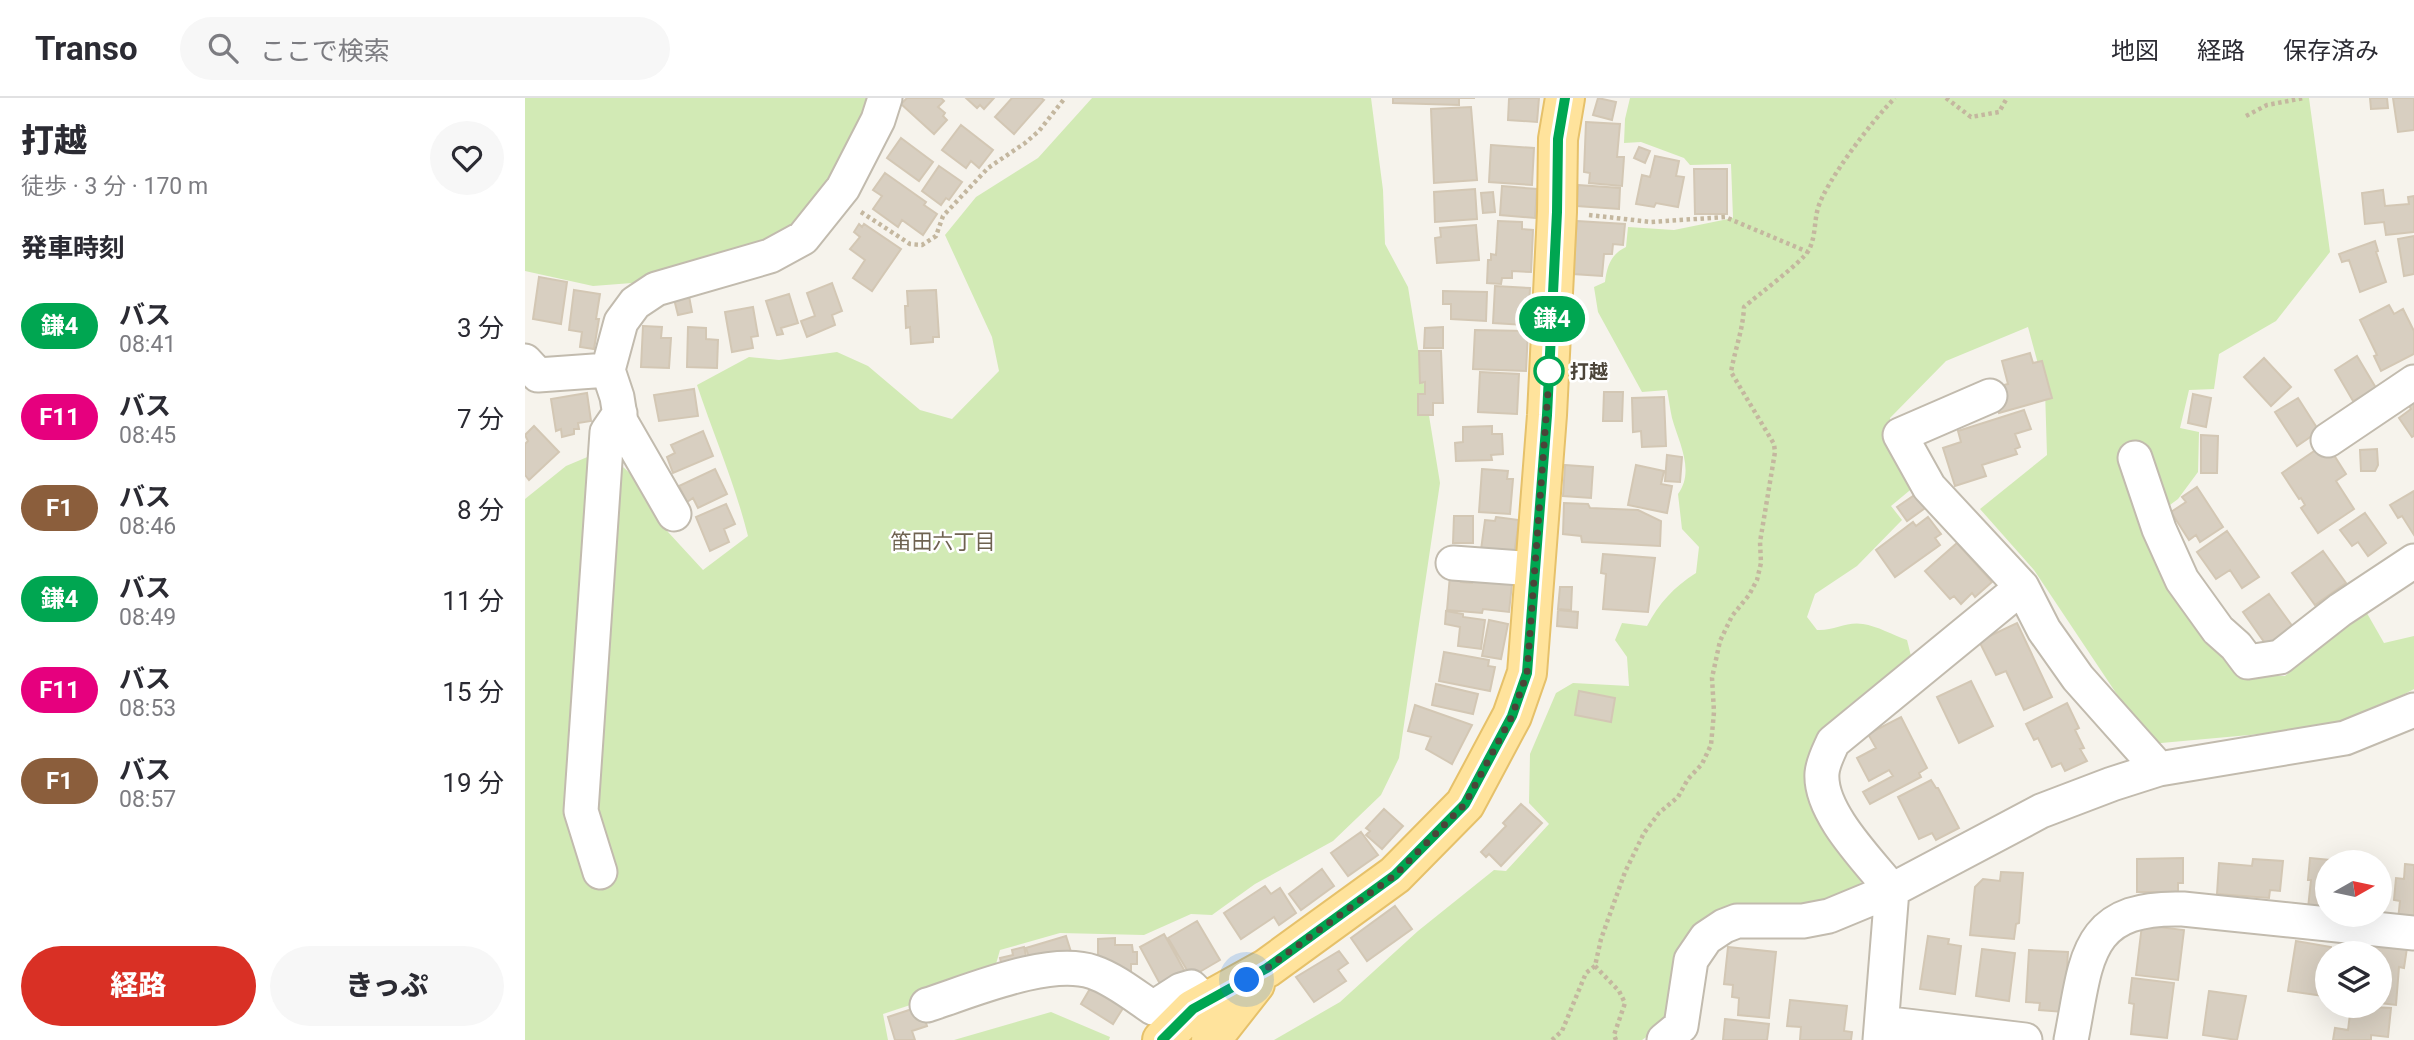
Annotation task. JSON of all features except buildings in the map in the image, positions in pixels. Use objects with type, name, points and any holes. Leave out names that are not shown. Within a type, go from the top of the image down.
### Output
[{"type":"main road","points":[[1162,1040],[1193,1009],[1267,968],[1395,875],[1465,804],[1512,716],[1527,673],[1547,415],[1558,139],[1565,98]]},
{"type":"main road","points":[[1211,1040],[1267,968]]},
{"type":"street","points":[[674,514],[621,422],[608,370],[621,322],[635,303],[656,289],[770,256],[803,238],[838,196],[879,120],[885,98]]},
{"type":"street","points":[[529,375],[608,370]]},
{"type":"street","points":[[2328,440],[2414,382]]},
{"type":"street","points":[[1990,396],[1901,435],[1930,487],[2022,587],[2045,630],[2078,678],[2159,769]]},
{"type":"street","points":[[600,872],[581,811],[607,432],[620,413]]},
{"type":"street","points":[[2135,458],[2159,529],[2182,580],[2218,630],[2236,646],[2248,662],[2280,657],[2340,611],[2414,561]]},
{"type":"street","points":[[1453,563],[1535,569]]},
{"type":"street","points":[[2022,587],[1833,742],[1822,772],[1824,791],[1831,812],[1892,890],[1881,1032],[2025,1040]]},
{"type":"street","points":[[1675,1035],[1691,960],[1706,937],[1724,926],[1737,921],[1803,920],[1829,916],[1892,890],[2041,811],[2112,784],[2159,769],[2345,738],[2414,710]]},
{"type":"street","points":[[2071,1040],[2088,955],[2099,935],[2119,919],[2136,912],[2157,908],[2183,909],[2414,933]]},
{"type":"street","points":[[927,1005],[1035,972],[1061,969],[1083,969],[1097,973],[1153,1008],[1181,990],[1191,987],[1206,1002]]},
{"type":"path","points":[[838,196],[910,244],[922,245],[936,236],[943,216],[988,168],[1025,144],[1065,98]]},
{"type":"path","points":[[1552,1040],[1562,1031],[1586,973],[1595,966],[1601,939],[1625,872],[1644,833],[1659,813],[1678,797],[1688,779],[1702,764],[1711,745],[1714,712],[1712,678],[1720,640],[1757,580],[1761,563],[1760,542],[1775,452],[1774,444],[1731,372],[1744,327],[1744,307],[1808,252],[1816,232],[1817,210],[1825,191],[1880,113],[1895,98]]},
{"type":"path","points":[[1946,98],[1971,117],[1999,112],[2007,98]]},
{"type":"path","points":[[2246,116],[2267,105],[2304,98]]},
{"type":"path","points":[[1557,212],[1651,222],[1725,217],[1808,252]]},
{"type":"path","points":[[1595,966],[1619,991],[1625,1003],[1614,1035],[1616,1040]]},
{"type":"green space","points":[[525,98],[866,98],[856,148],[792,232],[710,277],[593,286],[525,271]]},
{"type":"green space","points":[[1092,98],[1371,98],[1383,190],[1385,244],[1408,287],[1440,483],[1399,758],[1381,795],[1333,841],[1255,884],[1212,915],[1191,914],[1144,935],[1060,933],[1000,950],[992,978],[883,1014],[888,1040],[525,1040],[525,499],[566,466],[604,450],[633,476],[668,532],[703,570],[748,536],[731,479],[697,385],[749,357],[779,360],[837,352],[868,366],[920,410],[952,419],[999,371],[992,337],[945,235],[976,197],[1038,158]]},
{"type":"green space","points":[[1630,98],[2309,98],[2330,252],[2276,321],[2219,354],[2214,389],[2189,390],[2180,428],[2199,432],[2198,472],[2178,499],[2147,522],[2190,621],[2242,675],[2285,676],[2364,608],[2384,643],[2414,636],[2414,689],[2382,706],[2325,728],[2150,744],[2034,570],[1980,509],[2047,455],[2045,390],[2028,327],[1946,361],[1890,418],[1896,450],[1915,486],[1891,506],[1902,520],[1857,566],[1815,594],[1807,617],[1817,630],[1857,623],[1907,640],[1912,660],[1848,706],[1811,749],[1814,795],[1859,865],[1861,883],[1841,895],[1805,905],[1714,914],[1683,939],[1670,986],[1668,1022],[1642,1040],[1274,1040],[1340,1002],[1418,931],[1494,870],[1506,871],[1549,824],[1529,803],[1530,754],[1556,693],[1573,683],[1629,686],[1627,657],[1615,640],[1622,623],[1647,626],[1668,596],[1696,573],[1699,547],[1682,529],[1678,494],[1683,485],[1685,466],[1667,390],[1642,392],[1598,312],[1594,287],[1605,282],[1611,261],[1626,247],[1628,227],[1674,230],[1733,218],[1731,164],[1690,165],[1684,158],[1641,142],[1624,143],[1625,119]]},
{"type":"green space","points":[[1051,1012],[1110,1037],[1109,1040],[954,1040]]},
{"type":"bus line","name":"鎌4","points":[[1162,1040],[1193,1009],[1267,968],[1395,875],[1465,804],[1512,716],[1527,673],[1547,415],[1558,139],[1565,98]]},
{"type":"place","name":"打越","points":[[1549,371]]},
{"type":"district","name":"笛田六丁目","points":[[943,542]]},
{"type":"route","points":[[1247,980],[1395,875],[1465,804],[1489,763],[1512,716],[1527,673],[1550,365],[1549,371]]}]
